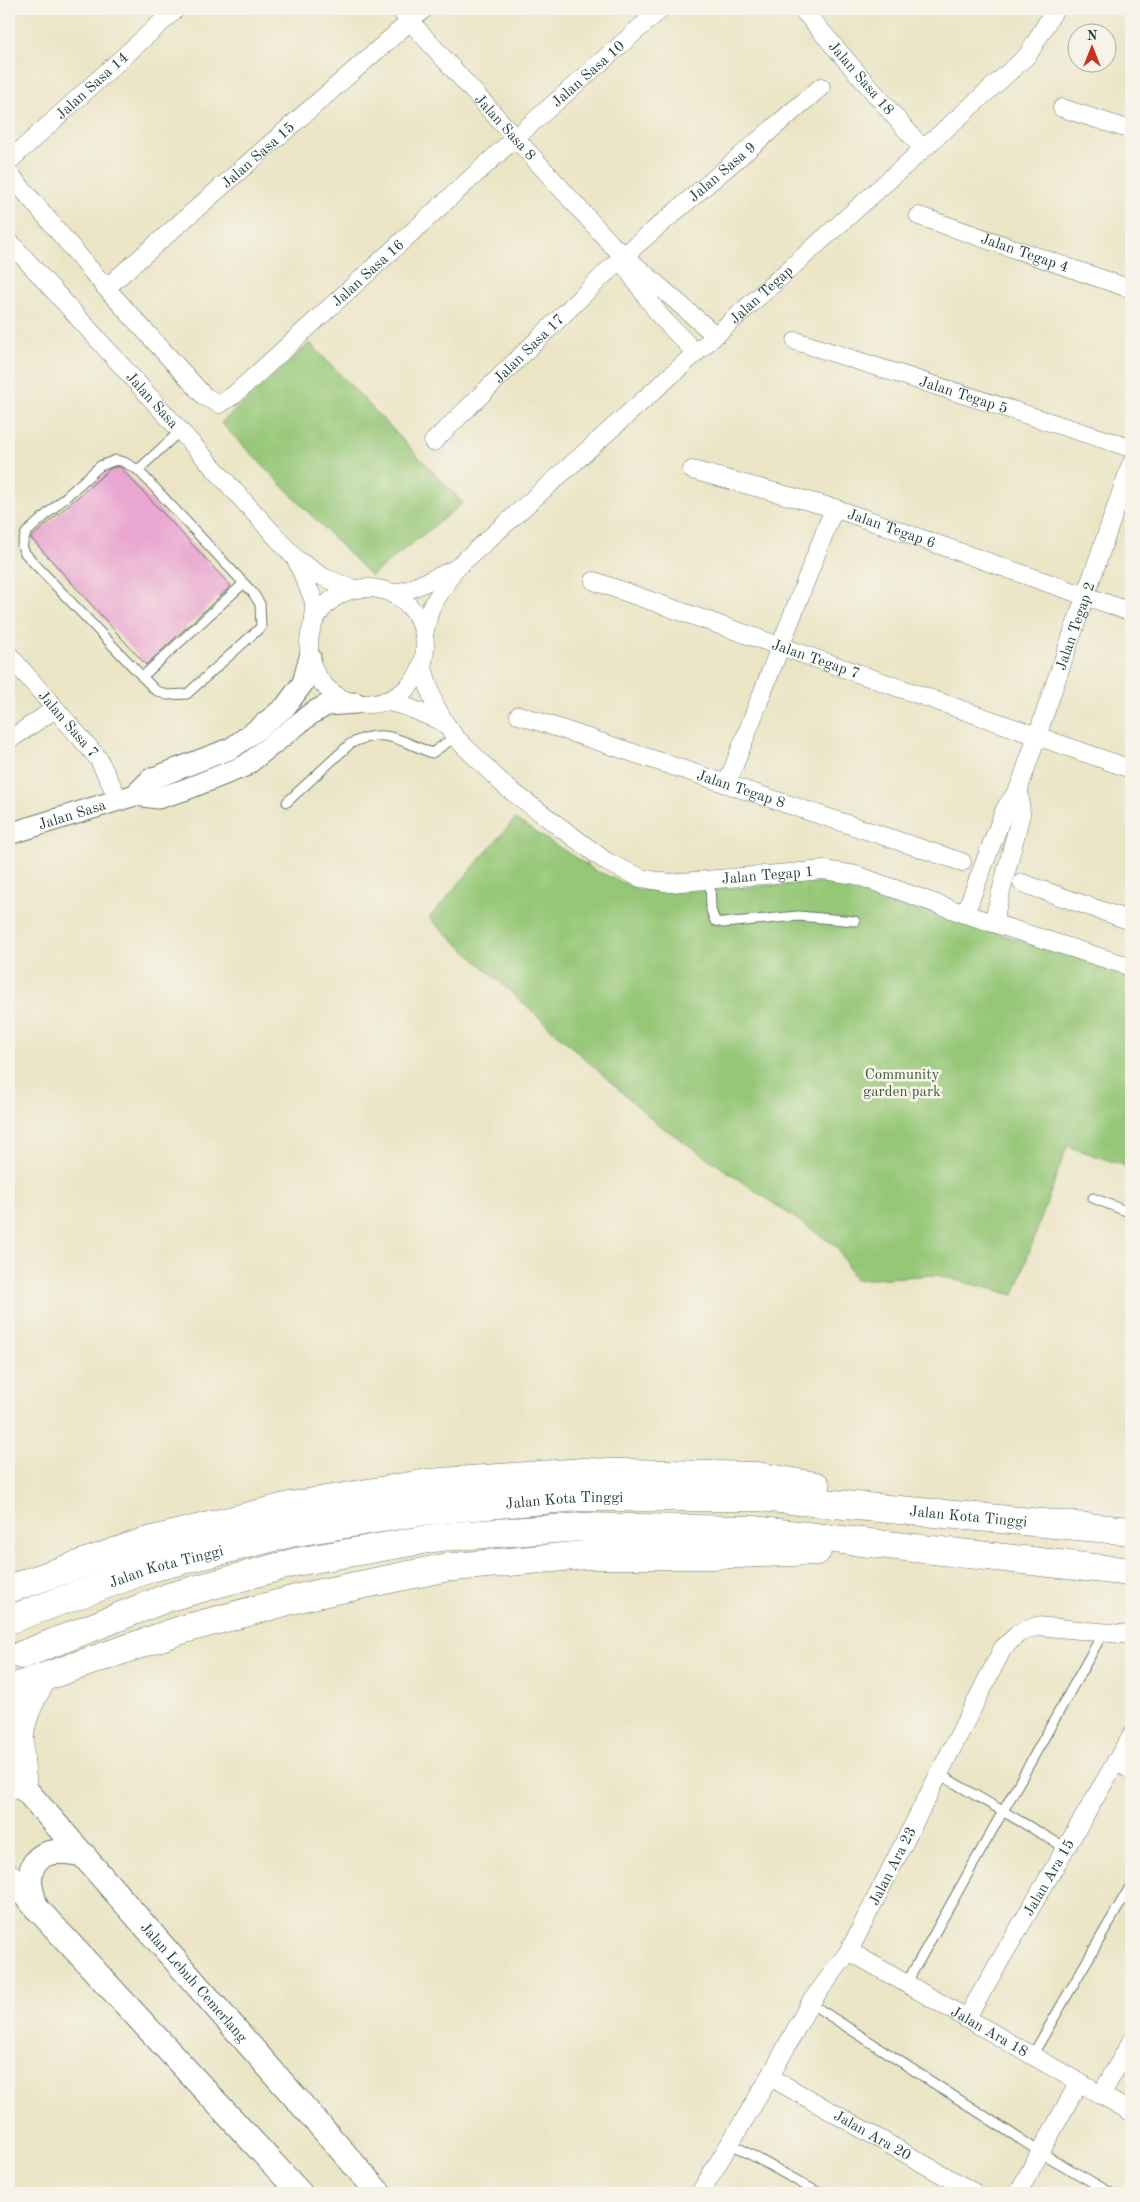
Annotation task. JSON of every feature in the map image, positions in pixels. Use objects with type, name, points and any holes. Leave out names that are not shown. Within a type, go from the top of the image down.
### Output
[{"type":"highway","points":[[9,1588],[154,1540],[290,1506],[428,1483],[583,1472],[757,1476],[850,1492],[935,1512]]},
{"type":"highway","name":"Jalan Kota Tinggi","points":[[11,1619],[151,1568],[291,1533],[431,1510],[579,1497],[757,1497],[1131,1531]]},
{"type":"highway","name":"Jalan Kota Tinggi","points":[[22,1655],[169,1597],[296,1562],[440,1537],[582,1527],[753,1530],[1131,1572]]},
{"type":"highway","points":[[10,1688],[180,1630],[306,1596],[443,1568],[584,1555],[711,1555],[921,1548]]},
{"type":"highway","points":[[16,1778],[20,1724],[28,1702],[43,1678]]},
{"type":"main road","name":"Jalan Lebuh Cemerlang","points":[[16,1778],[379,2193]]},
{"type":"main road","points":[[36,1908],[30,1882],[32,1867],[39,1858],[52,1852],[64,1850],[84,1855]]},
{"type":"main road","points":[[9,1878],[300,2193]]},
{"type":"street","name":"Jalan Sasa 14","points":[[9,161],[176,9]]},
{"type":"street","name":"Jalan Sasa 15","points":[[106,288],[404,15],[424,9]]},
{"type":"street","name":"Jalan Sasa 10","points":[[515,138],[661,9]]},
{"type":"street","name":"Jalan Sasa 18","points":[[802,9],[922,148]]},
{"type":"street","name":"Jalan Tegap","points":[[392,594],[422,585],[454,570],[922,148],[1028,55],[1055,9]]},
{"type":"street","name":"Jalan Sasa 8","points":[[404,15],[619,253],[715,335]]},
{"type":"street","name":"Jalan Sasa 9","points":[[619,253],[821,87]]},
{"type":"street","points":[[1062,108],[1131,130]]},
{"type":"street","name":"Jalan Sasa 16","points":[[106,288],[205,397],[220,404],[234,395],[515,138]]},
{"type":"street","points":[[9,173],[106,288]]},
{"type":"street","name":"Jalan Tegap 4","points":[[919,216],[1131,289]]},
{"type":"street","name":"Jalan Sasa","points":[[9,241],[296,559],[323,577],[354,589]]},
{"type":"street","name":"Jalan Sasa 8","points":[[619,253],[660,316],[696,353]]},
{"type":"street","name":"Jalan Sasa 17","points":[[433,442],[619,253]]},
{"type":"street","name":"Jalan Tegap 5","points":[[796,341],[1131,448]]},
{"type":"street","name":"Jalan Tegap 2","points":[[965,914],[1005,809],[1019,788],[1131,464]]},
{"type":"street","name":"Jalan Tegap 6","points":[[692,470],[834,508],[1131,612]]},
{"type":"street","points":[[727,784],[834,508]]},
{"type":"street","name":"Jalan Sasa","points":[[296,559],[314,601],[314,623]]},
{"type":"street","name":"Jalan Tegap","points":[[424,635],[430,610],[454,570]]},
{"type":"street","name":"Jalan Tegap 7","points":[[594,581],[1131,769]]},
{"type":"street","points":[[374,588],[392,594],[404,601],[413,611],[424,635],[425,650],[422,665],[414,680],[401,693],[385,701],[370,704],[356,702],[335,694],[318,678],[310,657],[309,640],[314,623],[323,608],[337,596],[354,589],[374,588]]},
{"type":"street","name":"Jalan Sasa 7","points":[[9,655],[98,758],[127,798]]},
{"type":"street","name":"Jalan Sasa","points":[[127,798],[151,779],[232,748],[259,728],[285,707],[303,683],[310,657]]},
{"type":"street","name":"Jalan Tegap 1","points":[[422,665],[434,702],[450,730],[506,787],[607,862],[641,878],[670,883],[824,870],[856,875],[965,914],[1131,967]]},
{"type":"street","name":"Jalan Tegap 1","points":[[385,701],[405,706],[450,730]]},
{"type":"street","name":"Jalan Sasa","points":[[9,834],[127,798],[158,798],[184,790],[245,766],[312,713],[327,705],[356,702]]},
{"type":"street","points":[[9,740],[55,709]]},
{"type":"street","name":"Jalan Tegap 8","points":[[519,715],[962,862]]},
{"type":"street","name":"Jalan Tegap 2","points":[[993,923],[1021,814],[1019,788]]},
{"type":"street","points":[[1022,883],[1131,921]]},
{"type":"street","name":"Jalan Ara 23","points":[[700,2193],[770,2077],[810,2003],[849,1951],[1003,1648],[1019,1633],[1037,1626],[1131,1636]]},
{"type":"street","name":"Jalan Ara 15","points":[[966,2019],[1066,1848],[1124,1766],[1131,1736]]},
{"type":"street","name":"Jalan Ara 18","points":[[849,1951],[1131,2112]]},
{"type":"street","points":[[1102,2095],[1131,2042]]},
{"type":"street","name":"Jalan Ara 20","points":[[770,2077],[976,2193]]},
{"type":"street","points":[[1018,2193],[1079,2082]]},
{"type":"lane","points":[[138,470],[180,431]]},
{"type":"lane","points":[[116,460],[138,470],[243,584],[260,604],[262,626],[187,694],[167,696],[155,690],[142,677],[25,553],[22,546],[26,533],[100,466],[108,461],[116,460]]},
{"type":"lane","points":[[142,677],[243,584]]},
{"type":"lane","points":[[287,802],[350,744],[361,738],[376,735],[398,737],[432,753],[450,730]]},
{"type":"lane","points":[[710,879],[711,910],[715,921],[723,923],[798,916],[855,921]]},
{"type":"lane","points":[[1093,1198],[1131,1213]]},
{"type":"lane","points":[[906,1984],[1103,1633]]},
{"type":"lane","points":[[939,1774],[1066,1848]]},
{"type":"lane","points":[[1032,2056],[1131,1885]]},
{"type":"lane","points":[[810,2003],[1040,2152],[1111,2193]]},
{"type":"lane","points":[[730,2143],[818,2193]]},
{"type":"green space","points":[[310,343],[463,503],[371,576],[221,423]]},
{"type":"green space","name":"Community garden park","points":[[515,819],[596,871],[638,889],[675,892],[823,882],[877,892],[981,928],[1131,974],[1131,1168],[1067,1146],[1014,1295],[937,1275],[855,1280],[837,1247],[655,1122],[429,918]]},
{"type":"building","points":[[120,467],[231,586],[146,665],[31,538],[111,468]]}]
